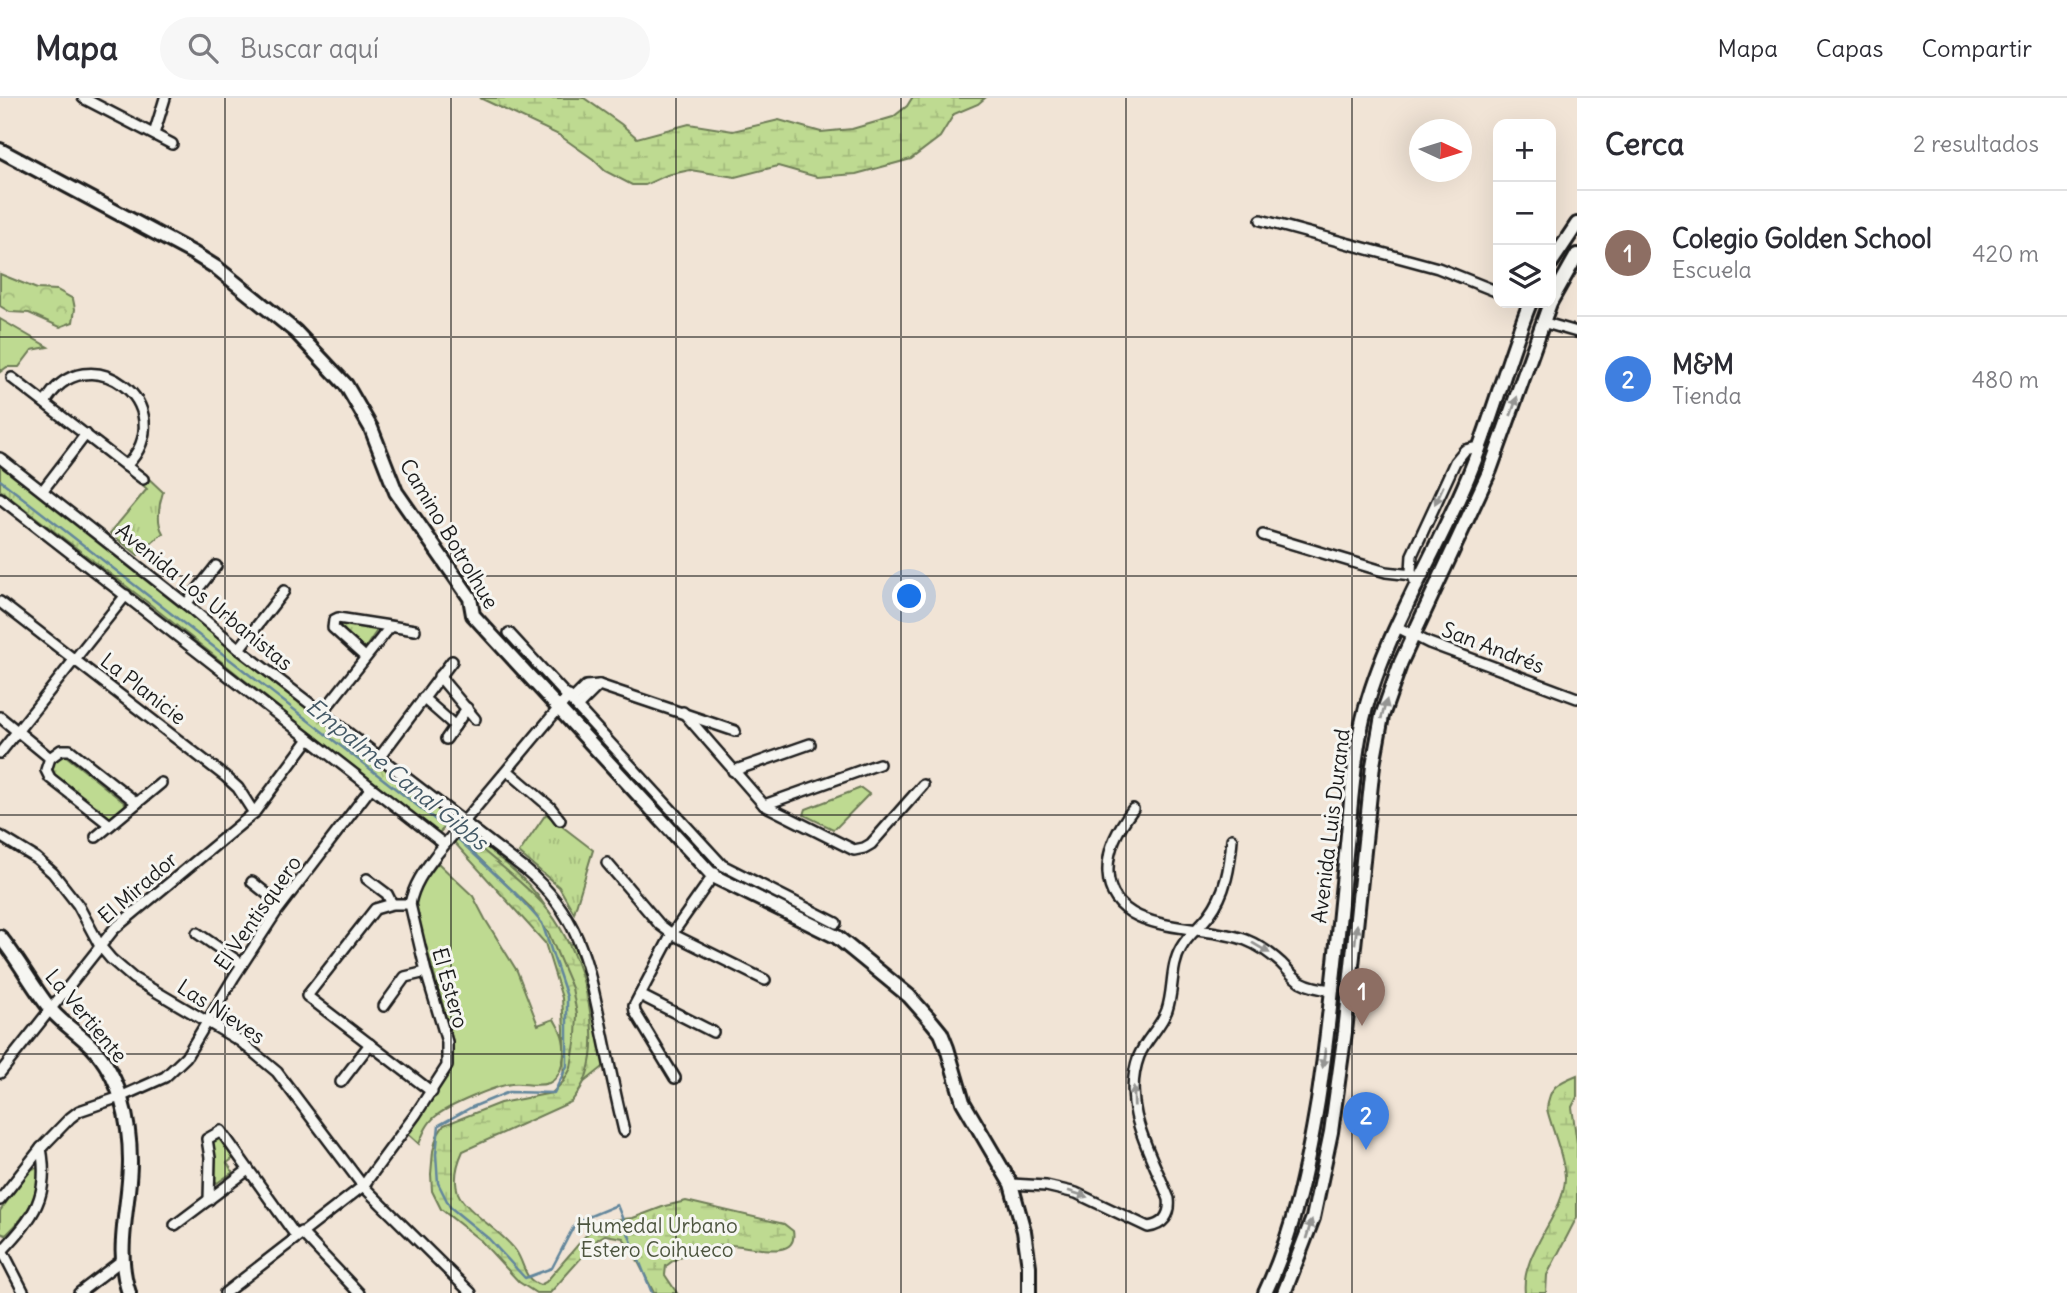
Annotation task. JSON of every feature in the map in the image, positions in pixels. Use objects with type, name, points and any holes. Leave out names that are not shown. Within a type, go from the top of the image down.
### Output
[{"type":"street","points":[[83,98],[172,144]]},
{"type":"street","points":[[154,134],[165,98]]},
{"type":"street","name":"Camino Botrolhue","points":[[0,150],[217,268],[314,348],[346,385],[371,428],[396,492],[470,598],[473,615],[558,708],[713,876],[837,937],[909,996],[941,1034],[963,1102],[1011,1185],[1024,1231],[1029,1266],[1029,1293]]},
{"type":"street","points":[[1261,220],[1438,268],[1493,290]]},
{"type":"street","points":[[1556,255],[1577,225]]},
{"type":"street","name":"Avenida Luis Durand","points":[[1556,292],[1577,255]]},
{"type":"street","name":"Avenida Luis Durand","points":[[1265,1293],[1283,1252],[1301,1193],[1320,1085],[1357,745],[1370,695],[1415,581],[1480,446],[1528,308]]},
{"type":"street","name":"Avenida Luis Durand","points":[[1284,1293],[1313,1218],[1331,1132],[1345,1032],[1378,732],[1392,685],[1413,635],[1490,470],[1548,308]]},
{"type":"street","points":[[1542,322],[1577,332]]},
{"type":"street","points":[[45,403],[54,389],[75,376],[100,374],[123,383],[139,403],[145,428],[137,452],[126,466]]},
{"type":"street","points":[[12,378],[143,479]]},
{"type":"street","points":[[43,490],[86,434]]},
{"type":"street","points":[[1415,581],[1411,562],[1414,548],[1455,462],[1465,450],[1480,446],[1488,455],[1490,470]]},
{"type":"street","name":"Avenida Los Urbanistas","points":[[0,458],[462,825],[535,878],[555,898],[571,922],[589,966],[624,1131]]},
{"type":"street","points":[[0,498],[370,789],[447,842]]},
{"type":"street","points":[[1263,536],[1415,581],[1430,589],[1440,581]]},
{"type":"street","points":[[186,604],[216,566]]},
{"type":"street","points":[[239,649],[284,591]]},
{"type":"street","points":[[0,753],[126,595]]},
{"type":"street","name":"La Planicie","points":[[0,602],[226,777],[238,788],[254,813]]},
{"type":"street","points":[[365,657],[333,628],[334,620],[338,618],[415,630]]},
{"type":"street","points":[[322,713],[390,627]]},
{"type":"street","name":"San Andrés","points":[[1397,627],[1577,698]]},
{"type":"street","name":"Camino Botrolhue","points":[[509,633],[722,864],[836,923]]},
{"type":"street","points":[[379,758],[452,661]]},
{"type":"street","points":[[439,676],[475,719]]},
{"type":"street","points":[[573,701],[586,686],[599,685],[735,730]]},
{"type":"street","points":[[432,1092],[306,996],[375,909],[392,904],[410,904],[419,878],[558,708],[599,685]]},
{"type":"street","points":[[423,698],[455,726]]},
{"type":"street","points":[[446,739],[467,708]]},
{"type":"street","points":[[683,712],[764,805],[854,850],[871,844],[923,785]]},
{"type":"street","points":[[0,717],[50,758]]},
{"type":"street","name":"El Mirador","points":[[0,1073],[114,929],[254,813],[309,740]]},
{"type":"street","points":[[733,771],[810,744]]},
{"type":"street","points":[[110,825],[50,778],[46,770],[50,758],[61,750],[70,750],[137,803]]},
{"type":"street","points":[[764,805],[879,764]]},
{"type":"street","points":[[508,771],[550,807],[560,820]]},
{"type":"street","points":[[96,837],[161,783]]},
{"type":"street","name":"El Ventisquero","points":[[0,1200],[41,1148],[79,1111],[165,1077],[187,1057],[242,964],[281,905],[370,789]]},
{"type":"street","points":[[1133,810],[1120,825],[1111,847],[1108,878],[1113,895],[1122,906],[1133,914],[1158,923],[1221,932],[1250,942],[1271,955],[1302,982],[1332,990]]},
{"type":"street","name":"Las Nieves","points":[[0,836],[36,858],[53,873],[78,905],[100,946],[133,978],[240,1041],[277,1072],[363,1186],[471,1293]]},
{"type":"street","points":[[1011,1185],[1046,1186],[1076,1193],[1148,1227],[1165,1219],[1169,1210],[1169,1199],[1137,1123],[1133,1098],[1134,1076],[1143,1049],[1167,1008],[1178,952],[1210,914],[1223,891],[1230,864],[1232,839]]},
{"type":"street","points":[[607,863],[660,925],[672,934],[765,980]]},
{"type":"street","points":[[675,1078],[635,1012],[634,1006],[672,934],[722,864]]},
{"type":"street","points":[[367,879],[387,894],[392,904]]},
{"type":"street","points":[[252,882],[281,905]]},
{"type":"street","name":"El Estero","points":[[225,1293],[363,1186],[432,1092],[447,1066],[447,1042],[426,972],[410,904]]},
{"type":"street","points":[[198,933],[242,964]]},
{"type":"street","name":"La Vertiente","points":[[2,943],[51,1010],[102,1058],[120,1097],[127,1121],[130,1149],[122,1237],[122,1261],[129,1293]]},
{"type":"street","points":[[384,1006],[405,977],[426,972]]},
{"type":"street","points":[[640,995],[713,1032]]},
{"type":"street","points":[[341,1083],[370,1044]]},
{"type":"street","points":[[209,1200],[210,1158],[206,1139],[221,1131],[299,1234],[359,1293]]},
{"type":"street","points":[[24,1293],[1,1248],[26,1226],[40,1198],[45,1169],[41,1148]]},
{"type":"street","points":[[175,1225],[248,1170]]},
{"type":"street","points":[[79,1293],[122,1261]]},
{"type":"green space","points":[[480,98],[584,98],[637,138],[689,124],[733,131],[779,120],[821,132],[852,129],[893,117],[907,106],[912,98],[985,98],[978,104],[954,114],[940,137],[911,159],[856,174],[817,177],[778,166],[735,177],[690,170],[667,175],[645,185],[632,185],[605,171],[559,135]]},
{"type":"green space","points":[[0,274],[37,289],[57,290],[73,299],[73,322],[60,327],[29,313],[10,312],[0,306]]},
{"type":"green space","points":[[0,319],[48,347],[32,350],[19,367],[7,367],[0,372]]},
{"type":"green space","points":[[0,466],[446,816],[449,823],[440,832],[434,832],[147,602],[0,490]]},
{"type":"green space","points":[[145,475],[163,492],[159,518],[163,533],[138,555],[110,533],[147,489],[139,482]]},
{"type":"green space","points":[[337,620],[376,626],[376,632],[365,648],[334,623]]},
{"type":"green space","points":[[66,756],[126,804],[111,820],[54,774],[52,765],[59,757]]},
{"type":"green space","points":[[861,788],[869,794],[836,828],[804,815],[806,809]]},
{"type":"green space","points":[[546,814],[593,850],[574,913],[559,887],[519,853]]},
{"type":"green space","points":[[460,830],[467,832],[496,855],[535,892],[562,939],[573,945],[579,960],[607,1064],[563,1099],[562,998],[545,943],[453,841]]},
{"type":"green space","name":"Humedal Urbano Estero Coihueco","points":[[469,838],[534,895],[555,919],[584,984],[592,1032],[587,1074],[571,1102],[463,1151],[456,1177],[458,1193],[462,1200],[510,1244],[519,1256],[527,1275],[540,1285],[546,1282],[594,1226],[603,1221],[633,1218],[686,1201],[784,1224],[793,1231],[793,1241],[788,1247],[769,1250],[729,1245],[696,1251],[666,1266],[665,1275],[677,1293],[654,1293],[623,1238],[605,1235],[598,1239],[550,1293],[536,1293],[519,1282],[481,1241],[441,1209],[432,1191],[431,1174],[433,1151],[437,1136],[444,1125],[500,1103],[552,1093],[564,1081],[571,1068],[576,1037],[577,1014],[572,988],[549,934],[529,906],[464,844]]},
{"type":"green space","points":[[438,863],[473,896],[517,971],[538,1025],[554,1019],[562,1036],[564,1051],[560,1070],[554,1080],[539,1085],[504,1086],[461,1102],[433,1119],[419,1144],[407,1133],[452,1069],[453,1041],[414,904],[418,890]]},
{"type":"green space","points":[[1577,1075],[1577,1097],[1572,1107],[1577,1143],[1577,1217],[1547,1275],[1546,1293],[1525,1293],[1529,1263],[1558,1205],[1565,1177],[1547,1109],[1548,1102],[1555,1087]]},
{"type":"green space","points":[[219,1137],[224,1139],[235,1157],[227,1163],[233,1172],[217,1183],[214,1180],[211,1141]]},
{"type":"green space","points":[[31,1169],[39,1169],[39,1179],[30,1205],[6,1235],[0,1233],[0,1211]]},
{"type":"waterway","name":"Empalme Canal Gibbs","points":[[0,480],[451,832]]},
{"type":"waterway","name":"Empalme Canal Gibbs","points":[[456,837],[516,894],[542,923],[567,997],[567,1066],[554,1093],[509,1092],[470,1108],[439,1125],[436,1154],[438,1183],[450,1207],[489,1239],[525,1278],[552,1268],[576,1222],[617,1205],[652,1293]]},
{"type":"place","name":"Colegio Golden School","points":[[1362,1026]]},
{"type":"place","name":"M&M","points":[[1366,1150]]}]
